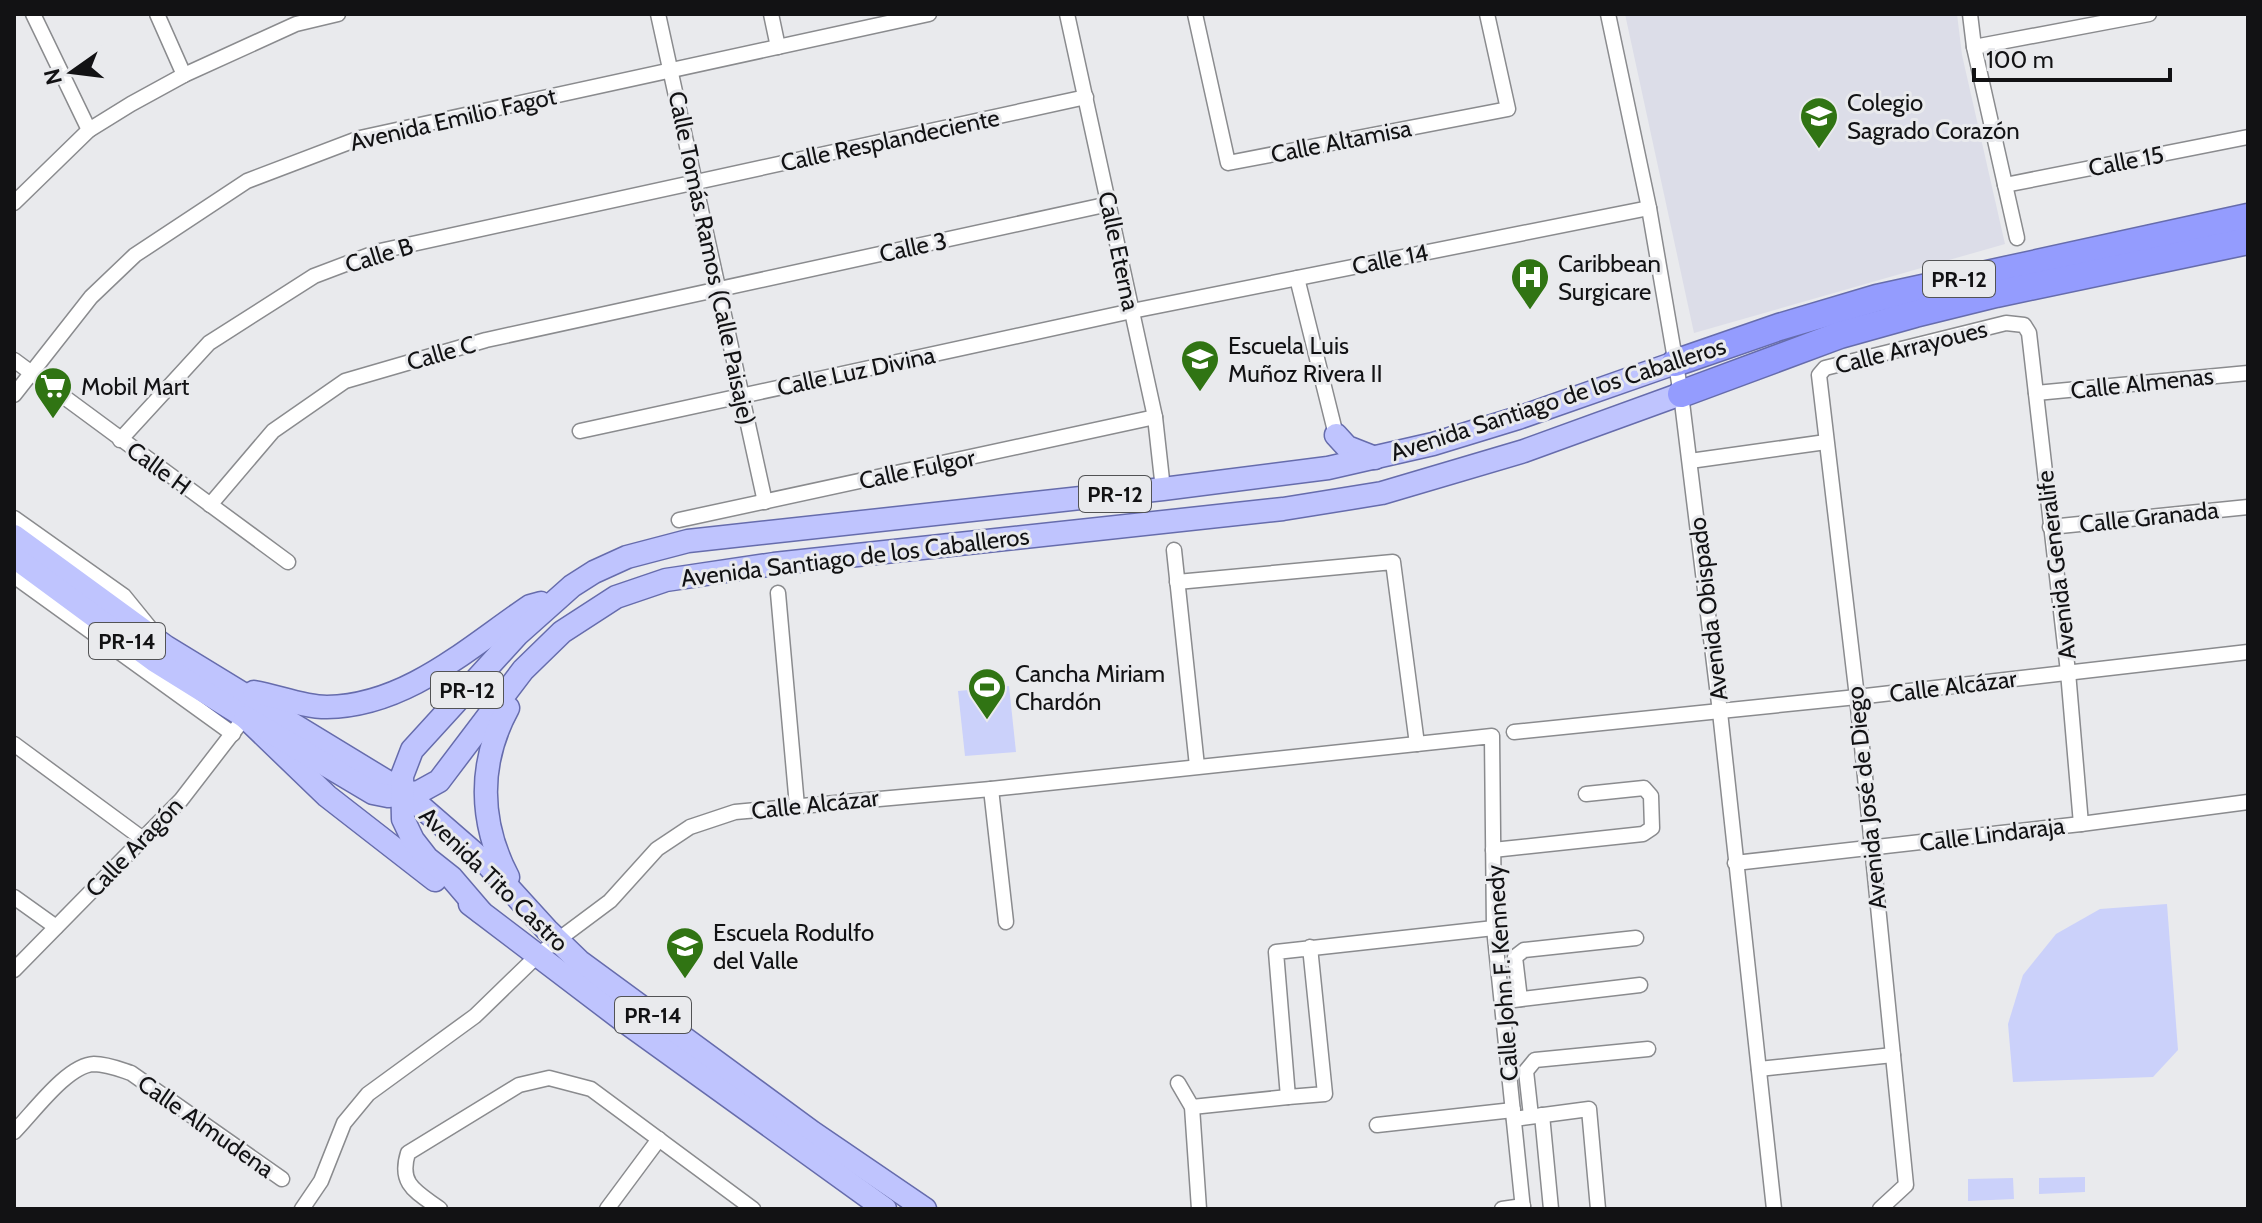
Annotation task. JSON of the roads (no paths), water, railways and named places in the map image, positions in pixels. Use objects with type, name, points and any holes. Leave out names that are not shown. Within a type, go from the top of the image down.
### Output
[{"type":"highway","name":"Avenida Santiago de los Caballeros","points":[[1675,363],[1779,327],[1877,298],[2248,217]]},
{"type":"highway","name":"Avenida Santiago de los Caballeros","points":[[1681,394],[1840,335],[1900,318],[1996,294],[2248,241]]},
{"type":"main road","name":"Avenida Santiago de los Caballeros","points":[[1675,363],[1518,418],[1328,468],[688,541],[655,548],[594,572],[554,600],[517,635],[412,750],[402,776],[404,792],[419,792],[444,776],[523,670],[562,632],[597,607],[637,589],[666,580],[774,564],[1283,509],[1382,493],[1524,451],[1681,394]]},
{"type":"main road","points":[[1336,435],[1347,447],[1375,458]]},
{"type":"main road","points":[[1328,468],[1336,435]]},
{"type":"main road","name":"Avenida Tito Castro","points":[[14,536],[166,647],[404,792],[488,865],[556,939],[599,976],[925,1209]]},
{"type":"main road","name":"Avenida Tito Castro","points":[[14,557],[155,661],[357,821],[539,954],[632,1027],[885,1209]]},
{"type":"main road","points":[[234,688],[324,707],[378,699],[420,681],[530,606],[554,600]]},
{"type":"main road","points":[[520,899],[494,846],[485,791],[489,751],[523,670]]},
{"type":"main road","points":[[239,726],[373,793],[388,796],[404,792]]},
{"type":"main road","points":[[404,792],[401,802],[403,819],[413,840],[427,858],[458,884],[481,912]]},
{"type":"street","points":[[33,14],[89,130]]},
{"type":"street","points":[[157,14],[184,75]]},
{"type":"street","points":[[14,203],[89,130],[184,75],[294,19],[338,14]]},
{"type":"street","name":"Calle Tomás Ramos (Calle Paisaje)","points":[[658,14],[765,502]]},
{"type":"street","points":[[771,14],[778,47]]},
{"type":"street","name":"Avenida Emilio Fagot","points":[[14,395],[91,297],[135,255],[247,181],[360,138],[929,14]]},
{"type":"street","name":"Calle Eterna","points":[[1067,14],[1155,417],[1163,489]]},
{"type":"street","name":"Calle Altamisa","points":[[1195,14],[1228,163],[1508,109],[1487,14]]},
{"type":"street","name":"Avenida Obispado","points":[[1608,14],[1649,208],[1681,394],[1720,712],[1774,1209]]},
{"type":"street","points":[[1970,14],[1974,47],[2017,238]]},
{"type":"street","points":[[1974,47],[2149,14]]},
{"type":"street","name":"Calle Resplandeciente","points":[[695,182],[1086,97]]},
{"type":"street","name":"Calle 15","points":[[2005,185],[2248,137]]},
{"type":"street","name":"Calle B","points":[[120,440],[209,343],[314,276],[380,251],[695,182]]},
{"type":"street","name":"Calle 3","points":[[718,289],[1109,204]]},
{"type":"street","name":"Calle 14","points":[[1132,311],[1649,208]]},
{"type":"street","points":[[1297,278],[1336,435]]},
{"type":"street","name":"Calle C","points":[[210,505],[273,431],[345,381],[486,340],[718,289]]},
{"type":"street","name":"Calle Luz Divina","points":[[580,431],[1132,311]]},
{"type":"street","name":"Calle Arrayoues","points":[[1819,375],[1825,368],[2006,323]]},
{"type":"street","name":"Avenida Generalife","points":[[2006,323],[2024,325],[2029,333],[2068,672],[2081,824]]},
{"type":"street","name":"Calle H","points":[[14,360],[288,562]]},
{"type":"street","name":"Calle Almenas","points":[[2036,393],[2248,373]]},
{"type":"street","name":"Avenida José de Diego","points":[[1819,375],[1857,697],[1906,1185],[1880,1209]]},
{"type":"street","name":"Calle Fulgor","points":[[679,520],[1155,417]]},
{"type":"street","points":[[1690,461],[1826,442]]},
{"type":"street","name":"Calle Granada","points":[[2050,527],[2248,507]]},
{"type":"street","points":[[14,518],[124,596],[166,647]]},
{"type":"street","points":[[1174,550],[1197,766]]},
{"type":"street","points":[[1177,582],[1393,562],[1417,744]]},
{"type":"street","points":[[14,576],[239,726]]},
{"type":"street","points":[[778,593],[797,806]]},
{"type":"street","name":"Calle Alcázar","points":[[1514,732],[1720,712],[2248,652]]},
{"type":"street","name":"Calle Aragón","points":[[14,970],[181,800],[239,726]]},
{"type":"street","name":"Calle Alcázar","points":[[302,1209],[321,1181],[344,1123],[368,1094],[475,1016],[556,939],[610,901],[657,849],[690,827],[735,812],[991,789],[1492,736]]},
{"type":"street","name":"Calle John F. Kennedy","points":[[1492,736],[1494,928],[1523,1208]]},
{"type":"street","points":[[14,744],[143,839]]},
{"type":"street","points":[[1493,850],[1643,834],[1652,828],[1651,796],[1644,788],[1586,794]]},
{"type":"street","points":[[991,789],[1006,922]]},
{"type":"street","name":"Calle Lindaraja","points":[[1735,863],[2248,802]]},
{"type":"street","points":[[14,897],[56,927]]},
{"type":"street","points":[[1288,1097],[1276,952],[1494,928]]},
{"type":"street","points":[[1520,999],[1515,957],[1524,950],[1636,938]]},
{"type":"street","points":[[1192,1107],[1325,1094],[1310,947]]},
{"type":"street","points":[[1501,1001],[1640,985]]},
{"type":"street","points":[[1551,1209],[1526,1071],[1535,1060],[1648,1049]]},
{"type":"street","points":[[1759,1069],[1893,1055]]},
{"type":"street","name":"Calle Almudena","points":[[14,1132],[72,1071],[92,1064],[111,1066],[131,1073],[282,1179]]},
{"type":"street","points":[[440,1209],[409,1186],[404,1168],[408,1153],[519,1085],[549,1078],[591,1089],[746,1207]]},
{"type":"street","points":[[1178,1083],[1192,1107],[1199,1209]]},
{"type":"street","points":[[1377,1125],[1513,1114],[1536,1116],[1589,1109],[1598,1209]]},
{"type":"street","points":[[607,1209],[659,1139]]},
{"type":"street","points":[[1502,1209],[1523,1208]]},
{"type":"place","name":"Colegio Sagrado Corazón","points":[[1819,150]]},
{"type":"place","name":"Caribbean Surgicare","points":[[1530,311]]},
{"type":"place","name":"Escuela Luis Muñoz Rivera II","points":[[1200,393]]},
{"type":"place","name":"Mobil Mart","points":[[53,420]]},
{"type":"place","name":"Cancha Miriam Chardón","points":[[987,721]]},
{"type":"place","name":"Escuela Rodulfo del Valle","points":[[685,980]]}]
